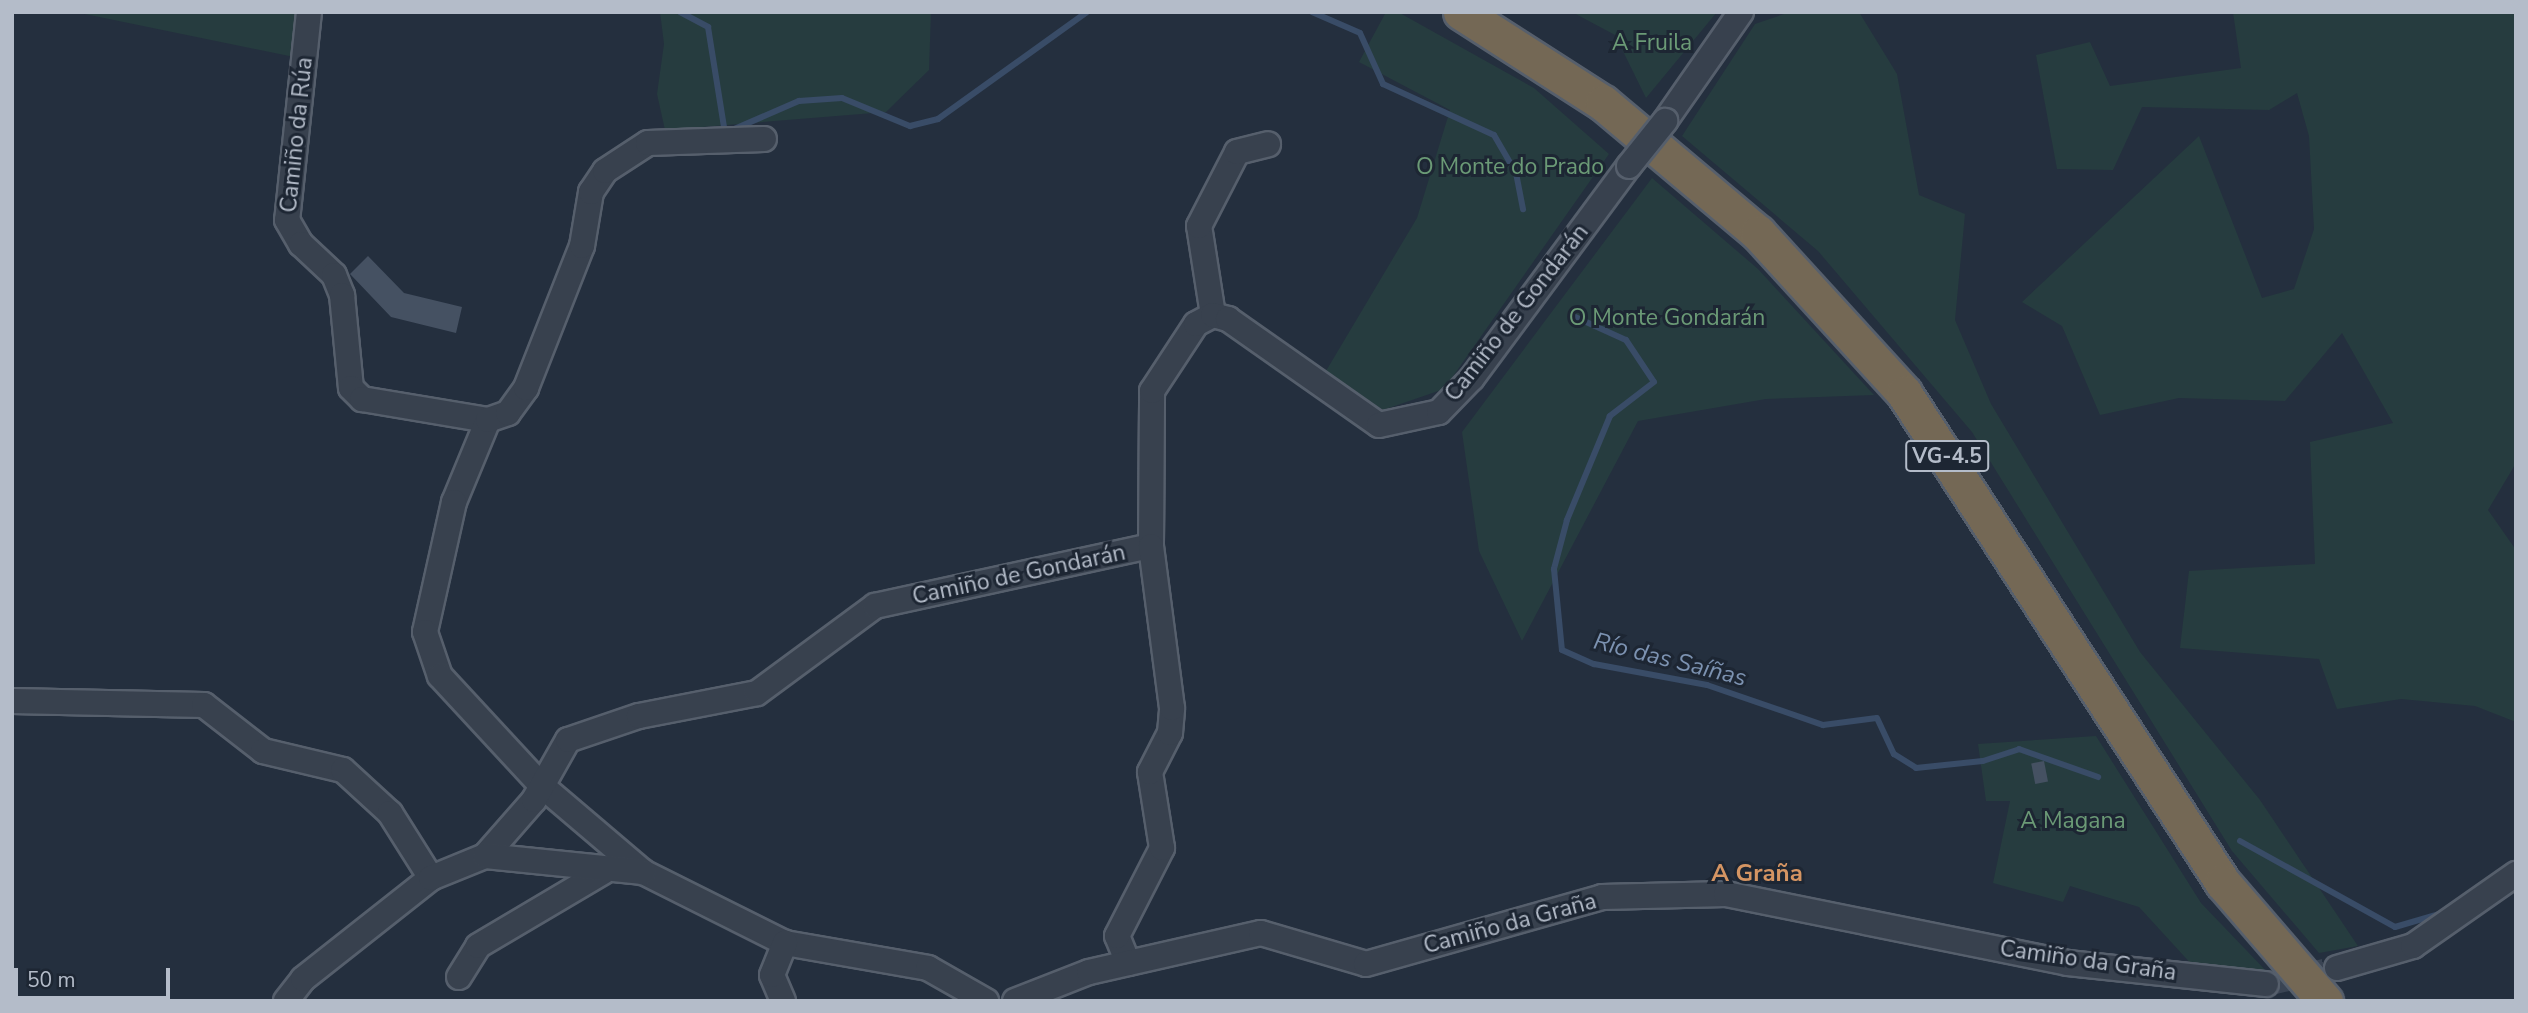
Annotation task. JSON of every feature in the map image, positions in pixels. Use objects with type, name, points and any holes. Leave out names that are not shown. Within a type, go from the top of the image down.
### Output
[{"type":"highway","name":"VG-4.5","points":[[1461,12],[1602,103],[1758,233],[1903,393],[2223,883],[2325,1001]]},
{"type":"street","name":"Camiño da Rúa","points":[[310,12],[287,220],[302,244],[334,275],[342,295],[351,388],[362,399],[488,420]]},
{"type":"street","name":"Camiño de Gondarán","points":[[485,856],[542,786],[568,740],[639,716],[757,693],[875,606],[1151,546],[1152,391],[1196,324],[1213,315],[1228,319],[1379,425],[1439,412],[1472,378],[1665,121],[1741,12]]},
{"type":"street","points":[[764,139],[648,143],[604,171],[592,192],[582,246],[526,388],[508,413],[488,420],[454,502],[425,632],[440,676],[542,786],[643,872],[785,943],[928,968],[986,1001]]},
{"type":"street","points":[[1213,315],[1199,226],[1237,152],[1268,144]]},
{"type":"street","points":[[1128,963],[1117,936],[1161,848],[1150,772],[1170,733],[1172,708],[1151,546]]},
{"type":"street","points":[[12,701],[204,705],[263,751],[343,770],[390,813],[431,878]]},
{"type":"street","points":[[286,1001],[303,979],[431,878],[485,856],[603,872],[643,872]]},
{"type":"street","points":[[459,977],[478,946],[603,872]]},
{"type":"street","points":[[2337,968],[2413,946],[2516,874]]},
{"type":"street","name":"Camiño da Graña","points":[[1015,1001],[1128,963],[1261,933],[1366,964],[1602,897],[1726,894],[2068,963],[2266,984]]},
{"type":"street","points":[[783,1001],[772,975],[785,943]]},
{"type":"green space","points":[[75,12],[304,12],[299,58]]},
{"type":"green space","points":[[660,12],[931,12],[929,70],[886,112],[665,130],[657,94],[664,44]]},
{"type":"green space","name":"O Monte do Prado","points":[[1386,12],[1398,12],[1534,88],[1609,154],[1444,389],[1383,410],[1326,371],[1417,218],[1450,110],[1359,62]]},
{"type":"green space","name":"A Fruila","points":[[1572,12],[1717,12],[1646,98],[1615,35]]},
{"type":"green space","points":[[1790,12],[1859,12],[1897,74],[1919,195],[1965,214],[1955,320],[1991,404],[2140,652],[2260,800],[2358,946],[2319,953],[2232,851],[1972,432],[1818,251],[1682,136],[1755,24]]},
{"type":"green space","points":[[2233,12],[2516,12],[2516,463],[2488,510],[2516,550],[2516,722],[2475,706],[2401,699],[2337,709],[2319,659],[2180,648],[2189,571],[2315,564],[2310,442],[2393,423],[2342,333],[2285,401],[2179,398],[2100,415],[2062,326],[2022,302],[2199,136],[2262,298],[2294,289],[2314,229],[2309,136],[2297,93],[2269,110],[2142,107],[2113,170],[2057,169],[2036,55],[2090,42],[2110,86],[2241,68]]},
{"type":"green space","name":"O Monte Gondarán","points":[[1652,178],[1758,269],[1874,395],[1766,399],[1638,421],[1522,641],[1479,551],[1462,432]]},
{"type":"green space","name":"A Magana","points":[[2096,736],[2201,903],[2271,976],[2194,967],[2139,907],[2070,886],[2063,902],[1993,883],[2010,801],[1986,801],[1978,744]]},
{"type":"building","points":[[368,256],[404,293],[462,307],[456,333],[391,317],[350,274]]},
{"type":"building","points":[[2044,761],[2048,782],[2035,784],[2031,763]]},
{"type":"waterway","name":"Río das Saíñas","points":[[680,12],[708,27],[725,133],[799,101],[842,98],[910,126],[938,119],[1087,12]]},
{"type":"waterway","name":"Río das Saíñas","points":[[1312,12],[1360,33],[1383,84],[1494,135],[1516,173],[1523,209]]},
{"type":"waterway","name":"Río das Saíñas","points":[[1573,316],[1626,340],[1654,382],[1610,416],[1567,520],[1554,569],[1562,650],[1594,664],[1707,685],[1823,725],[1877,718],[1894,754],[1916,768],[1983,761],[2019,749],[2098,777]]},
{"type":"waterway","name":"Río das Saíñas","points":[[2240,841],[2395,927],[2443,913]]},
{"type":"tunnel","points":[[2266,984],[2337,968]]},
{"type":"district","name":"A Graña","points":[[1757,874]]}]
